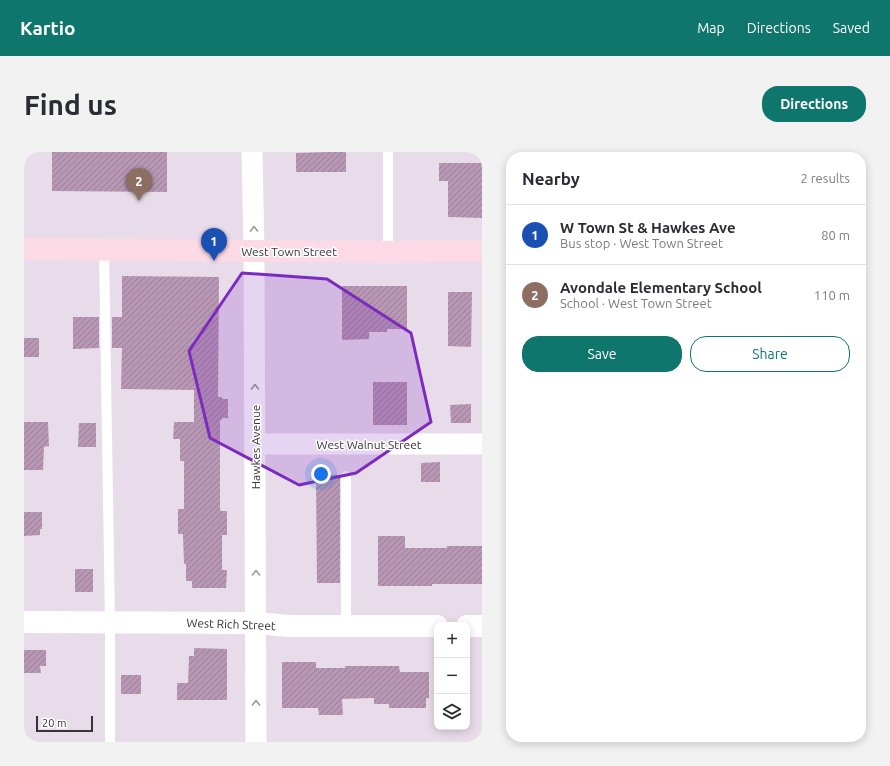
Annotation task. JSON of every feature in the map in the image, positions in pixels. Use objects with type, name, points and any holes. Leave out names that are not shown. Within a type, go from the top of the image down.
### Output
[{"type":"main road","name":"West Town Street","points":[[24,249],[388,252],[482,251]]},
{"type":"street","name":"Hawkes Avenue","points":[[252,152],[254,251],[256,742]]},
{"type":"street","name":"West Walnut Street","points":[[255,444],[482,444]]},
{"type":"street","name":"West Rich Street","points":[[24,622],[256,623],[289,626],[434,626]]},
{"type":"street","points":[[470,626],[482,626]]},
{"type":"lane","points":[[388,152],[388,252]]},
{"type":"lane","points":[[104,250],[110,622],[110,742]]},
{"type":"lane","points":[[346,476],[346,626]]},
{"type":"highlighted area","points":[[242,273],[327,279],[411,333],[431,422],[356,473],[299,485],[210,438],[189,351]]},
{"type":"building","points":[[52,152],[167,152],[167,192],[52,191]]},
{"type":"building","points":[[346,152],[346,172],[296,172],[296,153]]},
{"type":"building","points":[[439,163],[482,163],[482,218],[448,217],[448,181],[439,181]]},
{"type":"building","points":[[122,276],[219,277],[218,397],[228,399],[228,418],[222,418],[222,420],[220,420],[220,509],[221,511],[227,511],[227,535],[222,535],[222,570],[227,570],[226,588],[192,588],[192,581],[186,581],[183,534],[178,534],[178,509],[184,509],[184,461],[180,461],[180,439],[173,439],[174,422],[194,422],[194,390],[121,389],[122,348],[112,348],[112,317],[122,317]]},
{"type":"building","points":[[342,286],[407,286],[407,329],[387,329],[387,332],[369,332],[369,339],[342,340]]},
{"type":"building","points":[[448,292],[472,292],[471,347],[448,346]]},
{"type":"building","points":[[73,317],[99,317],[99,348],[73,349]]},
{"type":"building","points":[[24,338],[39,338],[39,357],[24,357]]},
{"type":"building","points":[[373,382],[407,382],[407,425],[373,425]]},
{"type":"building","points":[[471,404],[471,423],[451,423],[450,405]]},
{"type":"building","points":[[24,422],[48,422],[49,446],[44,447],[43,470],[24,470]]},
{"type":"building","points":[[79,423],[96,423],[96,447],[78,447]]},
{"type":"building","points":[[440,462],[440,482],[421,482],[421,463]]},
{"type":"building","points":[[316,475],[340,475],[340,583],[317,583]]},
{"type":"building","points":[[24,512],[42,512],[42,529],[40,529],[40,535],[24,536]]},
{"type":"building","points":[[378,536],[405,536],[405,548],[482,546],[482,584],[378,586]]},
{"type":"building","points":[[75,569],[93,569],[93,592],[75,592]]},
{"type":"building","points":[[194,648],[227,649],[227,700],[177,700],[177,683],[188,683],[189,656],[194,656]]},
{"type":"building","points":[[24,650],[46,650],[46,666],[40,666],[41,673],[24,673]]},
{"type":"building","points":[[282,662],[316,662],[316,668],[345,668],[345,666],[399,666],[400,672],[429,672],[429,698],[426,698],[426,708],[389,708],[389,704],[374,704],[374,698],[342,699],[343,715],[319,715],[318,708],[282,708]]},
{"type":"building","points":[[121,675],[141,675],[141,694],[121,694]]},
{"type":"place","name":"Avondale Elementary School","points":[[139,201]]},
{"type":"place","name":"W Town St & Hawkes Ave","points":[[214,261]]}]
